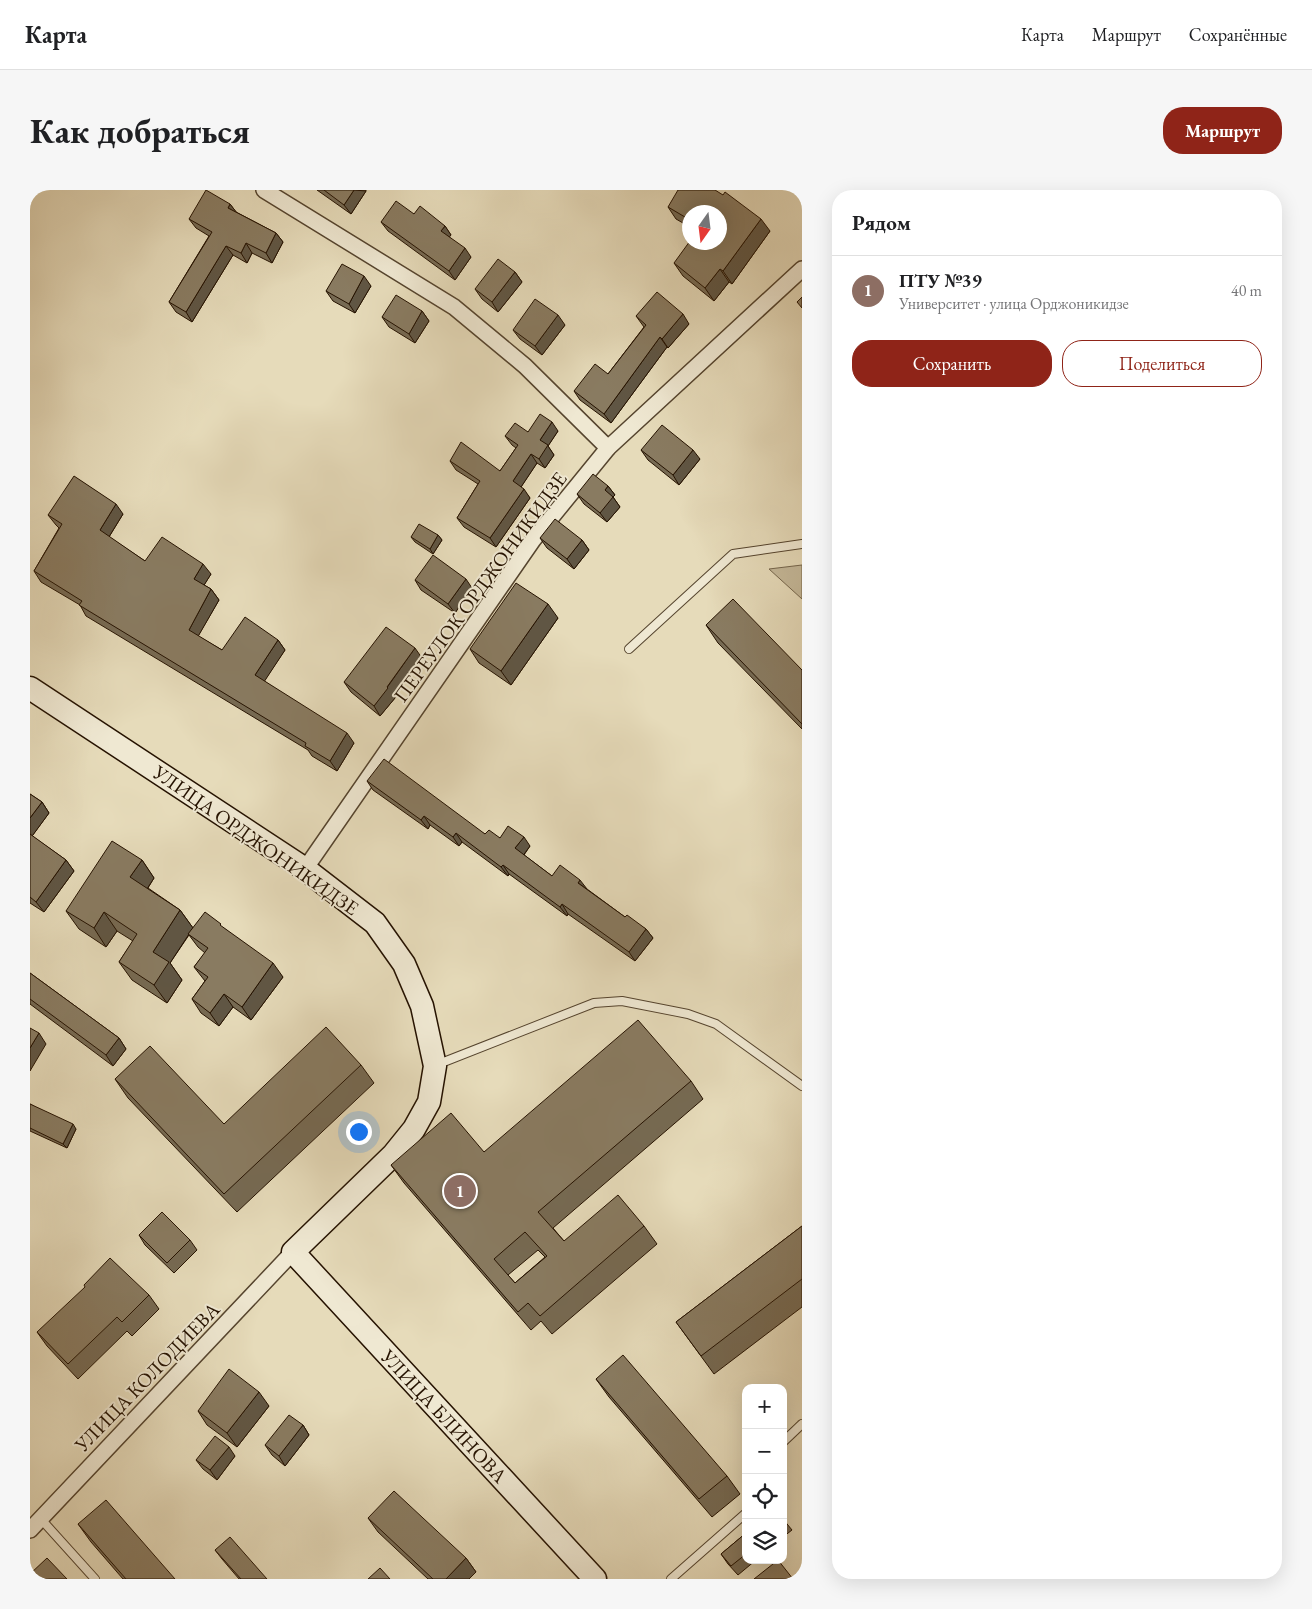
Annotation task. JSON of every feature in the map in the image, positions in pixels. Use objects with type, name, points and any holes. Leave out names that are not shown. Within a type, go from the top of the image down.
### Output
[{"type":"main road","name":"УЛИЦА ОРДЖОНИКИДЗЕ","points":[[30,688],[305,869],[376,924],[404,964],[422,1006],[435,1066],[429,1102],[414,1129],[392,1155],[293,1252]]},
{"type":"main road","name":"УЛИЦА БЛИНОВА","points":[[293,1252],[594,1579]]},
{"type":"street","points":[[264,190],[454,307],[525,366],[608,448]]},
{"type":"street","name":"ПЕРЕУЛОК ОРДЖОНИКИДЗЕ","points":[[305,869],[534,540],[608,448],[802,269]]},
{"type":"street","name":"УЛИЦА КОЛОДИЕВА","points":[[30,1530],[293,1252]]},
{"type":"lane","points":[[629,649],[733,554],[802,544]]},
{"type":"lane","points":[[435,1066],[594,1003],[622,1001],[688,1014],[716,1024],[802,1086]]},
{"type":"lane","points":[[787,1438],[802,1424]]},
{"type":"lane","points":[[671,1579],[742,1517]]},
{"type":"lane","points":[[40,1518],[95,1579]]},
{"type":"shaded area","points":[[802,565],[802,599],[769,569]]},
{"type":"building","points":[[206,190],[230,204],[228,208],[276,233],[266,253],[246,243],[241,253],[226,246],[186,312],[169,302],[212,232],[189,219]]},
{"type":"building","points":[[324,190],[354,190],[344,205]]},
{"type":"building","points":[[678,190],[715,190],[723,195],[725,192],[761,219],[723,271],[720,269],[705,288],[674,263],[683,250],[727,250],[727,205],[682,205],[682,215],[668,207]]},
{"type":"building","points":[[396,201],[414,214],[420,206],[445,226],[441,231],[465,248],[449,271],[381,222]]},
{"type":"building","points":[[498,259],[515,272],[492,302],[475,289]]},
{"type":"building","points":[[342,264],[364,276],[349,304],[326,291]]},
{"type":"building","points":[[657,292],[683,314],[662,339],[660,337],[604,414],[574,391],[595,364],[608,374],[646,325],[636,316]]},
{"type":"building","points":[[396,295],[422,311],[409,334],[382,317]]},
{"type":"building","points":[[802,297],[802,308],[797,302]]},
{"type":"building","points":[[535,299],[558,315],[535,346],[513,330]]},
{"type":"building","points":[[540,414],[552,422],[540,440],[548,445],[539,459],[531,454],[513,481],[524,489],[490,538],[457,518],[480,481],[450,461],[461,442],[500,471],[518,445],[505,436],[515,423],[528,432]]},
{"type":"building","points":[[662,425],[693,450],[673,475],[641,450]]},
{"type":"building","points":[[593,474],[608,486],[605,490],[613,497],[600,513],[577,494]]},
{"type":"building","points":[[74,476],[116,504],[100,530],[145,561],[162,537],[203,564],[194,579],[211,589],[189,630],[222,650],[245,617],[278,640],[255,675],[347,733],[330,761],[305,746],[306,743],[79,605],[82,601],[34,571],[62,524],[48,515]]},
{"type":"building","points":[[555,519],[582,540],[567,559],[540,538]]},
{"type":"building","points":[[419,524],[438,535],[430,549],[411,537]]},
{"type":"building","points":[[433,555],[466,579],[448,604],[415,580]]},
{"type":"building","points":[[516,583],[548,604],[501,671],[470,649]]},
{"type":"building","points":[[733,599],[802,670],[802,724],[706,625]]},
{"type":"building","points":[[386,627],[415,648],[374,706],[344,682]]},
{"type":"building","points":[[384,759],[485,834],[489,830],[500,838],[508,826],[524,837],[515,848],[552,876],[560,865],[580,880],[578,883],[625,917],[627,915],[646,929],[629,952],[562,904],[560,907],[503,865],[501,867],[456,833],[453,837],[424,816],[421,820],[367,781]]},
{"type":"building","points":[[30,794],[42,802],[30,818]]},
{"type":"building","points":[[30,834],[66,860],[36,902],[30,897]]},
{"type":"building","points":[[112,841],[142,860],[130,877],[180,910],[153,952],[169,962],[154,985],[119,962],[137,934],[104,912],[94,928],[66,911]]},
{"type":"building","points":[[205,912],[273,963],[242,1007],[224,994],[210,1013],[192,999],[208,977],[194,967],[208,948],[188,934]]},
{"type":"building","points":[[30,973],[119,1038],[106,1055],[30,999]]},
{"type":"building","points":[[638,1020],[691,1081],[538,1212],[564,1241],[618,1195],[644,1226],[540,1316],[528,1303],[518,1312],[391,1165],[451,1113],[484,1152]],"holes":[[[525,1232],[547,1256],[515,1283],[494,1259]]]},
{"type":"building","points":[[326,1027],[361,1065],[224,1194],[115,1079],[150,1046],[224,1124]]},
{"type":"building","points":[[30,1028],[39,1033],[30,1048]]},
{"type":"building","points":[[30,1104],[73,1124],[63,1144],[30,1128]]},
{"type":"building","points":[[162,1212],[190,1240],[167,1263],[139,1235]]},
{"type":"building","points":[[802,1226],[802,1279],[701,1356],[676,1322]]},
{"type":"building","points":[[110,1258],[149,1295],[122,1322],[117,1317],[68,1364],[37,1332],[85,1287],[84,1285]]},
{"type":"building","points":[[623,1355],[727,1476],[699,1499],[596,1379]]},
{"type":"building","points":[[229,1369],[259,1392],[227,1433],[198,1411]]},
{"type":"building","points":[[289,1415],[303,1425],[279,1456],[265,1445]]},
{"type":"building","points":[[215,1436],[229,1447],[210,1470],[196,1460]]},
{"type":"building","points":[[394,1491],[466,1558],[446,1579],[433,1579],[368,1518]]},
{"type":"building","points":[[106,1500],[175,1579],[126,1579],[78,1524]]},
{"type":"building","points":[[742,1536],[742,1557],[731,1566],[721,1554]]},
{"type":"building","points":[[230,1537],[267,1579],[241,1579],[215,1550]]},
{"type":"building","points":[[47,1558],[67,1579],[30,1579],[30,1574]]},
{"type":"building","points":[[773,1564],[781,1564],[793,1579],[754,1579]]},
{"type":"building","points":[[380,1568],[390,1579],[368,1579]]},
{"type":"place","name":"ПТУ №39","points":[[460,1191]]}]
